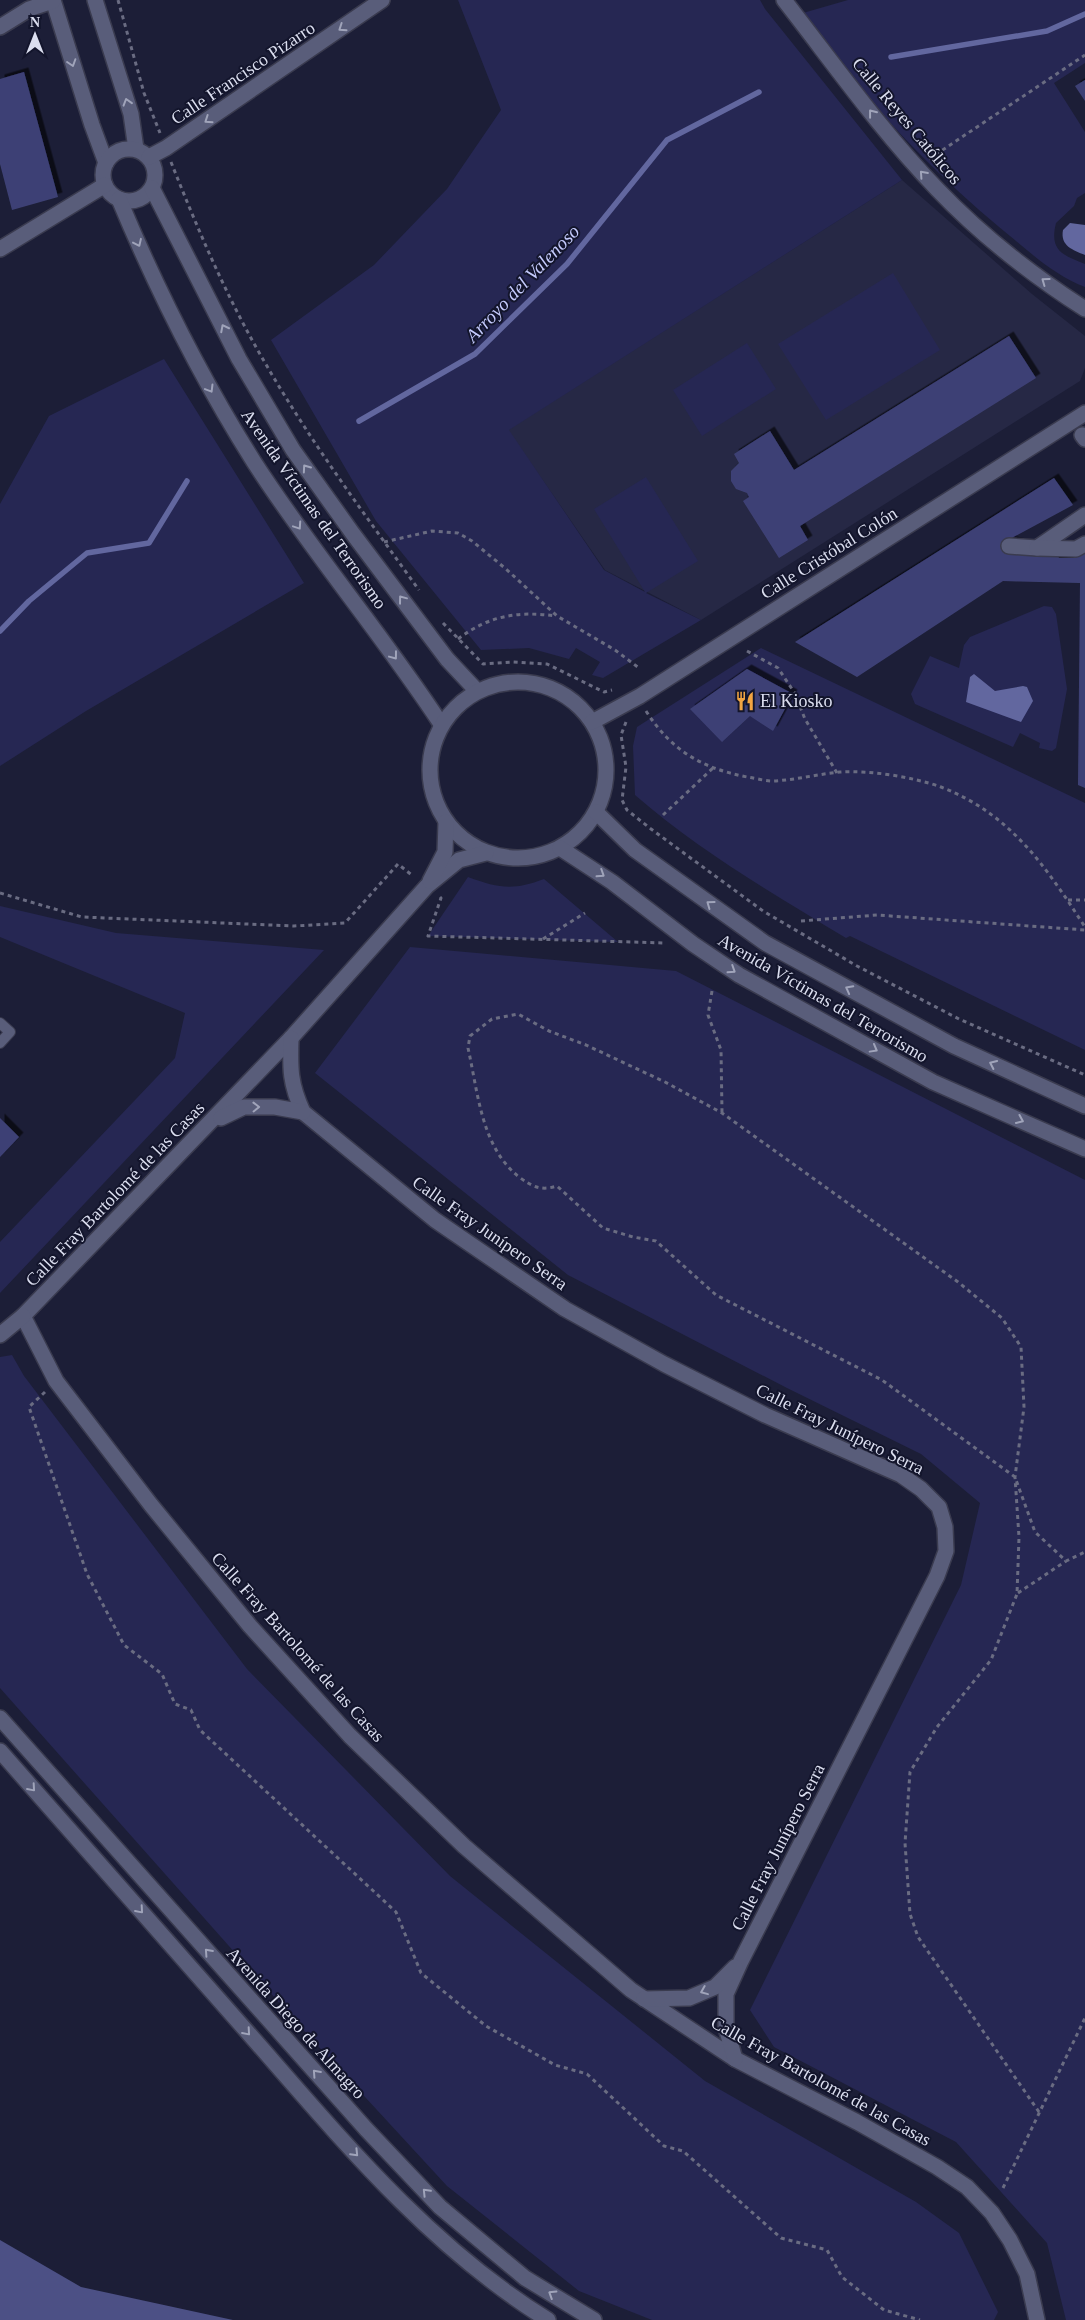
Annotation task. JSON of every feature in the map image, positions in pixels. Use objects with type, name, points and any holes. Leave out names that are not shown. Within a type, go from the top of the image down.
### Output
[{"type":"street","points":[[0,27],[29,9],[53,0],[106,163]]},
{"type":"street","points":[[95,0],[142,153],[154,166],[155,177],[152,188],[143,197],[131,200],[119,199],[105,185],[104,170],[106,163],[114,154],[124,149],[142,153]]},
{"type":"street","name":"Calle Francisco Pizarro","points":[[142,153],[166,148],[382,0]]},
{"type":"street","name":"Calle Reyes Católicos","points":[[784,0],[917,167],[938,190],[1000,248],[1085,309]]},
{"type":"street","points":[[0,249],[105,185]]},
{"type":"street","name":"Avenida Víctimas del Terrorismo","points":[[152,188],[239,359],[294,450],[353,534],[447,659],[477,691]]},
{"type":"street","name":"Avenida Víctimas del Terrorismo","points":[[119,199],[197,368],[254,462],[312,547],[414,683],[441,724]]},
{"type":"street","name":"Calle Cristóbal Colón","points":[[592,722],[641,704],[1085,413]]},
{"type":"street","points":[[1037,548],[1085,515]]},
{"type":"street","points":[[1009,546],[1082,549]]},
{"type":"street","points":[[528,682],[561,693],[576,703],[592,722],[602,743],[606,766],[604,790],[596,812],[581,832],[560,848],[536,856],[511,858],[486,853],[464,841],[446,822],[434,799],[429,774],[431,748],[441,724],[457,705],[477,691],[502,683],[528,682]]},
{"type":"street","name":"Avenida Víctimas del Terrorismo","points":[[596,812],[636,850],[765,943],[954,1046],[1085,1106]]},
{"type":"street","name":"Calle Fray Bartolomé de las Casas","points":[[427,886],[445,852],[446,822]]},
{"type":"street","name":"Avenida Víctimas del Terrorismo","points":[[560,848],[612,882],[693,944],[739,975],[933,1082],[1085,1149]]},
{"type":"street","name":"Calle Fray Bartolomé de las Casas","points":[[486,853],[459,860],[427,886],[292,1038],[23,1316],[56,1381],[151,1505],[244,1618],[350,1736],[464,1846],[644,1999],[735,2059],[873,2131],[937,2167],[967,2188],[992,2213],[1010,2240],[1027,2274],[1037,2320]]},
{"type":"street","name":"Calle Fray Junípero Serra","points":[[292,1038],[290,1067],[293,1091],[303,1112],[436,1220],[565,1309],[664,1364],[765,1415],[900,1475],[921,1489],[939,1507],[945,1527],[946,1551],[937,1576],[726,1994],[726,2028],[735,2059]]},
{"type":"street","name":"Calle Fray Junípero Serra","points":[[213,1121],[244,1107],[275,1107],[303,1112]]},
{"type":"street","points":[[0,1335],[23,1316]]},
{"type":"street","name":"Avenida Diego de Almagro","points":[[0,1718],[366,2129],[440,2207],[525,2278],[594,2320]]},
{"type":"street","points":[[0,1751],[343,2141],[421,2222],[508,2296],[548,2320]]},
{"type":"street","name":"Calle Fray Junípero Serra","points":[[644,1999],[689,1998],[715,1987],[741,1961]]},
{"type":"lane","points":[[0,1023],[10,1032],[0,1043]]},
{"type":"path","points":[[118,0],[144,92],[201,238],[263,360],[329,465],[423,596]]},
{"type":"path","points":[[917,167],[1085,56]]},
{"type":"path","points":[[384,542],[432,531],[458,533],[472,541],[506,568],[557,616],[615,650],[639,668]]},
{"type":"path","points":[[458,639],[475,626],[500,617],[530,613],[557,616]]},
{"type":"path","points":[[440,619],[483,664],[513,662],[546,664],[604,692],[613,690]]},
{"type":"path","points":[[748,651],[778,668],[794,692],[805,719],[837,773]]},
{"type":"path","points":[[639,714],[641,704]]},
{"type":"path","points":[[641,704],[660,732],[680,750],[702,764],[730,774],[770,781],[805,779],[837,773],[895,776],[941,787],[973,803],[1013,831],[1029,848],[1085,928]]},
{"type":"path","points":[[627,720],[622,735],[626,766],[622,800],[627,810],[651,829],[763,912],[848,961],[959,1020],[1085,1075]]},
{"type":"path","points":[[663,815],[713,768]]},
{"type":"path","points":[[0,893],[82,917],[294,926],[345,923],[398,864],[441,898],[428,936],[693,944]]},
{"type":"path","points":[[1067,900],[1085,900]]},
{"type":"path","points":[[543,940],[585,913]]},
{"type":"path","points":[[801,921],[877,915],[1085,928]]},
{"type":"path","points":[[712,990],[708,1015],[721,1050],[722,1113]]},
{"type":"path","points":[[1039,2112],[918,1937],[910,1914],[905,1843],[910,1772],[937,1727],[992,1660],[1017,1594],[1019,1537],[1014,1478],[1024,1407],[1021,1347],[1002,1318],[958,1282],[722,1113],[665,1082],[586,1045],[549,1031],[518,1014],[492,1020],[470,1036],[468,1048],[485,1126],[506,1166],[532,1187],[546,1190],[557,1186],[603,1228],[633,1237],[656,1241],[716,1295],[882,1380],[1014,1478],[1035,1532],[1066,1561]]},
{"type":"path","points":[[56,1381],[29,1407],[87,1574],[124,1645],[162,1674],[175,1704],[191,1710],[200,1730],[396,1912],[422,1973],[486,2026],[555,2065],[587,2074],[664,2146],[683,2152],[781,2238],[827,2250],[842,2277],[884,2310],[920,2320]]},
{"type":"path","points":[[1017,1594],[1066,1561],[1085,1552]]},
{"type":"path","points":[[1002,2188],[1085,2018]]},
{"type":"shaded area","points":[[458,0],[760,0],[765,9],[902,180],[509,430],[604,570],[645,592],[594,509],[646,477],[698,561],[646,593],[701,620],[603,678],[592,675],[600,662],[576,648],[569,659],[529,648],[481,650],[376,521],[271,340],[374,265],[447,189],[501,110]]},
{"type":"shaded area","points":[[848,0],[1085,0],[1085,63],[1054,83],[1085,132],[1085,193],[1077,198],[1074,206],[1056,223],[1054,240],[1060,251],[1070,258],[1085,264],[1085,287],[1064,277],[1045,264],[970,202],[911,145],[858,86],[803,13]]},
{"type":"shaded area","points":[[902,180],[1032,294],[1085,336],[1085,368],[1080,381],[701,620],[605,570],[508,430]]},
{"type":"shaded area","points":[[1070,223],[1085,225],[1085,255],[1068,247],[1063,240],[1063,230]]},
{"type":"shaded area","points":[[893,273],[940,350],[826,420],[778,344]]},
{"type":"shaded area","points":[[747,343],[776,389],[702,436],[673,390]]},
{"type":"shaded area","points":[[164,359],[304,583],[86,711],[0,766],[0,504],[49,416]]},
{"type":"shaded area","points":[[1044,606],[1052,607],[1056,614],[1067,689],[1056,748],[1052,751],[1039,748],[1040,743],[1020,733],[1013,747],[915,704],[911,694],[930,656],[959,668],[964,645],[970,637]]},
{"type":"shaded area","points":[[761,648],[1085,803],[1085,1050],[850,936],[846,938],[711,853],[635,795],[633,746],[637,727]]},
{"type":"shaded area","points":[[974,674],[995,691],[1027,687],[1033,701],[1021,722],[966,702],[970,677]]},
{"type":"shaded area","points":[[468,877],[488,884],[506,887],[533,883],[544,879],[618,942],[428,936]]},
{"type":"shaded area","points":[[0,906],[116,933],[324,950],[0,1293],[0,1242],[175,1058],[185,1013],[0,937]]},
{"type":"shaded area","points":[[410,947],[676,971],[1085,1180],[1085,2320],[1066,2320],[1047,2243],[956,2142],[774,2047],[750,2010],[961,1585],[980,1503],[921,1454],[787,1388],[568,1275],[315,1073]]},
{"type":"shaded area","points":[[12,1355],[24,1376],[247,1669],[450,1876],[705,2081],[916,2202],[959,2233],[998,2312],[994,2320],[652,2320],[579,2291],[447,2186],[307,2034],[0,1688],[0,1357]]},
{"type":"shaded area","points":[[0,2240],[81,2287],[233,2320],[0,2320]]},
{"type":"building","points":[[24,72],[58,197],[12,210],[0,164],[0,79]]},
{"type":"building","points":[[1085,80],[1085,101],[1075,86]]},
{"type":"building","points":[[1009,336],[1036,378],[800,526],[808,540],[779,558],[743,501],[749,497],[747,493],[736,489],[731,481],[731,471],[739,463],[734,454],[770,431],[794,470]]},
{"type":"building","points":[[1054,478],[1073,505],[1008,540],[1056,553],[1059,558],[1075,558],[1085,553],[1085,788],[1078,785],[1080,583],[1003,581],[857,677],[795,642]]},
{"type":"building","name":"El Kiosko","points":[[747,669],[793,694],[773,731],[750,716],[722,742],[690,709]]},
{"type":"building","points":[[0,1118],[19,1137],[0,1157]]},
{"type":"waterway","name":"Arroyo del Valenoso","points":[[891,57],[1047,31],[1085,14]]},
{"type":"waterway","name":"Arroyo del Valenoso","points":[[359,421],[475,354],[567,264],[667,140],[759,92]]},
{"type":"waterway","name":"Arroyo del Valenoso","points":[[0,631],[29,601],[87,553],[149,543],[187,481]]},
{"type":"place","name":"El Kiosko","points":[[745,701]]}]
